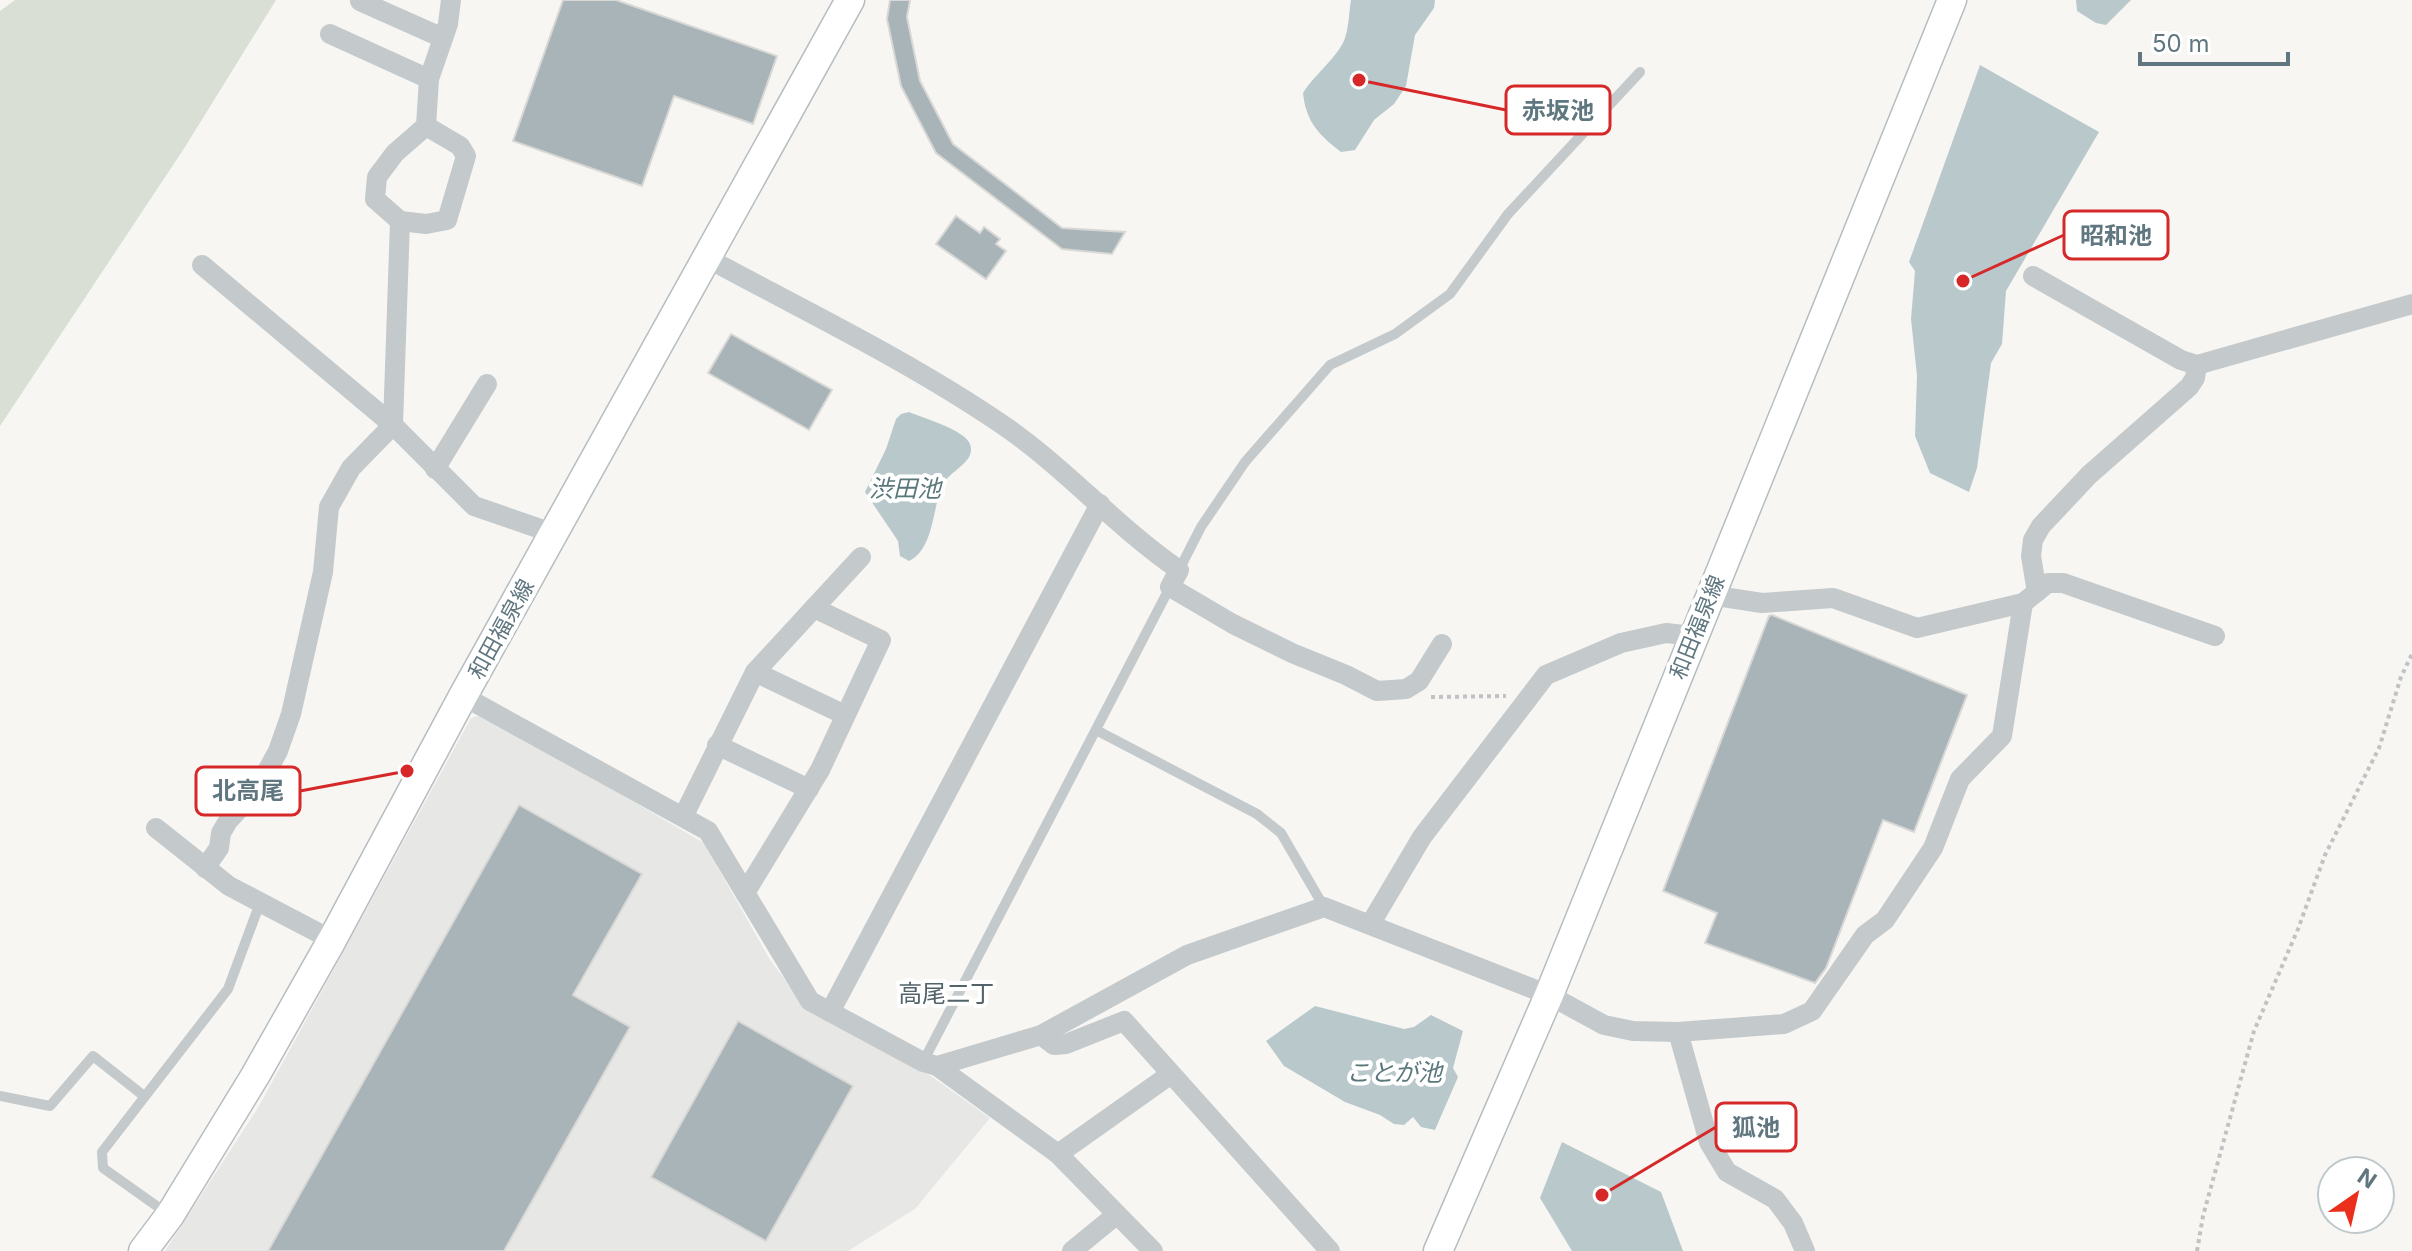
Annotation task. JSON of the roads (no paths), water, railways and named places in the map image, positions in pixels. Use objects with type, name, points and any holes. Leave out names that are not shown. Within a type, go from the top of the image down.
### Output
[{"type":"main road","name":"和田福泉線","points":[[143,1251],[170,1215],[255,1076],[332,940],[463,696],[850,0]]},
{"type":"main road","name":"和田福泉線","points":[[1438,1251],[1549,995],[1952,0]]},
{"type":"street","points":[[426,126],[460,146],[466,156],[447,220],[426,224],[400,221],[375,199],[377,177],[395,153],[426,126],[429,79],[443,38],[451,0]]},
{"type":"street","points":[[360,1],[443,38]]},
{"type":"street","points":[[330,34],[429,79]]},
{"type":"street","points":[[205,868],[219,848],[221,833],[228,821],[265,776],[291,714],[323,572],[329,507],[351,468],[393,425],[400,221]]},
{"type":"street","points":[[707,258],[916,371],[1001,424],[1100,504],[1161,557],[1174,578],[1233,624],[1377,691],[1406,689],[1419,681],[1442,644]]},
{"type":"street","points":[[202,265],[393,425],[474,506],[555,534]]},
{"type":"street","points":[[2033,276],[2181,360],[2197,365],[2412,304]]},
{"type":"street","points":[[930,1064],[1041,1035],[1187,955],[1324,907],[1549,995],[1604,1025],[1633,1031],[1678,1032],[1784,1024],[1812,1011],[1865,935],[1885,920],[1923,866],[1960,779],[2002,736],[2030,597],[2033,540],[2041,526],[2089,475],[2189,387],[2195,378],[2197,365]]},
{"type":"street","points":[[435,469],[487,384]]},
{"type":"street","points":[[830,1012],[1100,504]]},
{"type":"street","points":[[683,817],[755,672],[861,557]]},
{"type":"street","points":[[1710,595],[1762,603],[1833,598],[1917,628],[2030,597],[2048,583],[2063,583],[2215,636]]},
{"type":"street","points":[[745,893],[809,789],[881,640],[814,608]]},
{"type":"street","points":[[1371,923],[1422,837],[1546,675],[1621,643],[1666,633],[1693,636]]},
{"type":"street","points":[[755,672],[845,715]]},
{"type":"street","points":[[463,696],[708,831],[810,1001],[930,1064],[1058,1154],[1153,1251]]},
{"type":"street","points":[[717,745],[809,789]]},
{"type":"street","points":[[156,828],[229,886],[332,940]]},
{"type":"street","points":[[1041,1035],[1054,1045],[1066,1044],[1124,1021],[1330,1251]]},
{"type":"street","points":[[1678,1032],[1709,1142],[1727,1172],[1775,1199],[1793,1223],[1805,1251]]},
{"type":"street","points":[[1058,1154],[1171,1074]]},
{"type":"street","points":[[1072,1251],[1116,1215]]},
{"type":"lane","points":[[930,1064],[1174,578],[1201,527],[1245,462],[1330,365],[1395,334],[1450,294],[1508,214],[1640,72]]},
{"type":"lane","points":[[1096,730],[1257,814],[1281,833],[1324,907]]},
{"type":"lane","points":[[170,1215],[103,1168],[102,1152],[228,989],[260,903]]},
{"type":"lane","points":[[0,1096],[50,1106],[93,1056],[144,1096]]},
{"type":"water","points":[[1351,0],[1435,0],[1434,8],[1415,35],[1406,86],[1394,104],[1374,120],[1355,150],[1341,152],[1315,127],[1307,112],[1303,93],[1342,45]]},
{"type":"water","points":[[2076,0],[2131,0],[2106,25],[2096,23],[2077,11]]},
{"type":"water","points":[[1980,65],[2099,132],[2006,291],[2002,344],[1991,363],[1977,468],[1969,492],[1930,473],[1915,436],[1917,376],[1911,319],[1915,271],[1909,262]]},
{"type":"water","name":"渋田池","points":[[909,412],[960,434],[967,439],[971,451],[965,462],[944,482],[928,539],[917,556],[909,561],[900,556],[898,541],[865,492],[886,449],[896,419]]},
{"type":"water","name":"ことが池","points":[[1315,1006],[1404,1029],[1414,1027],[1431,1015],[1463,1031],[1453,1068],[1458,1077],[1435,1130],[1421,1127],[1413,1117],[1404,1125],[1394,1124],[1380,1115],[1345,1102],[1284,1066],[1266,1041]]},
{"type":"water","points":[[1562,1142],[1661,1192],[1683,1251],[1572,1251],[1540,1198]]},
{"type":"place","name":"赤坂池","points":[[1359,80]]},
{"type":"place","name":"昭和池","points":[[1963,281]]},
{"type":"place","name":"北高尾","points":[[407,771]]},
{"type":"place","name":"狐池","points":[[1602,1195]]},
{"type":"district","name":"高尾二丁","points":[[946,993]]}]
